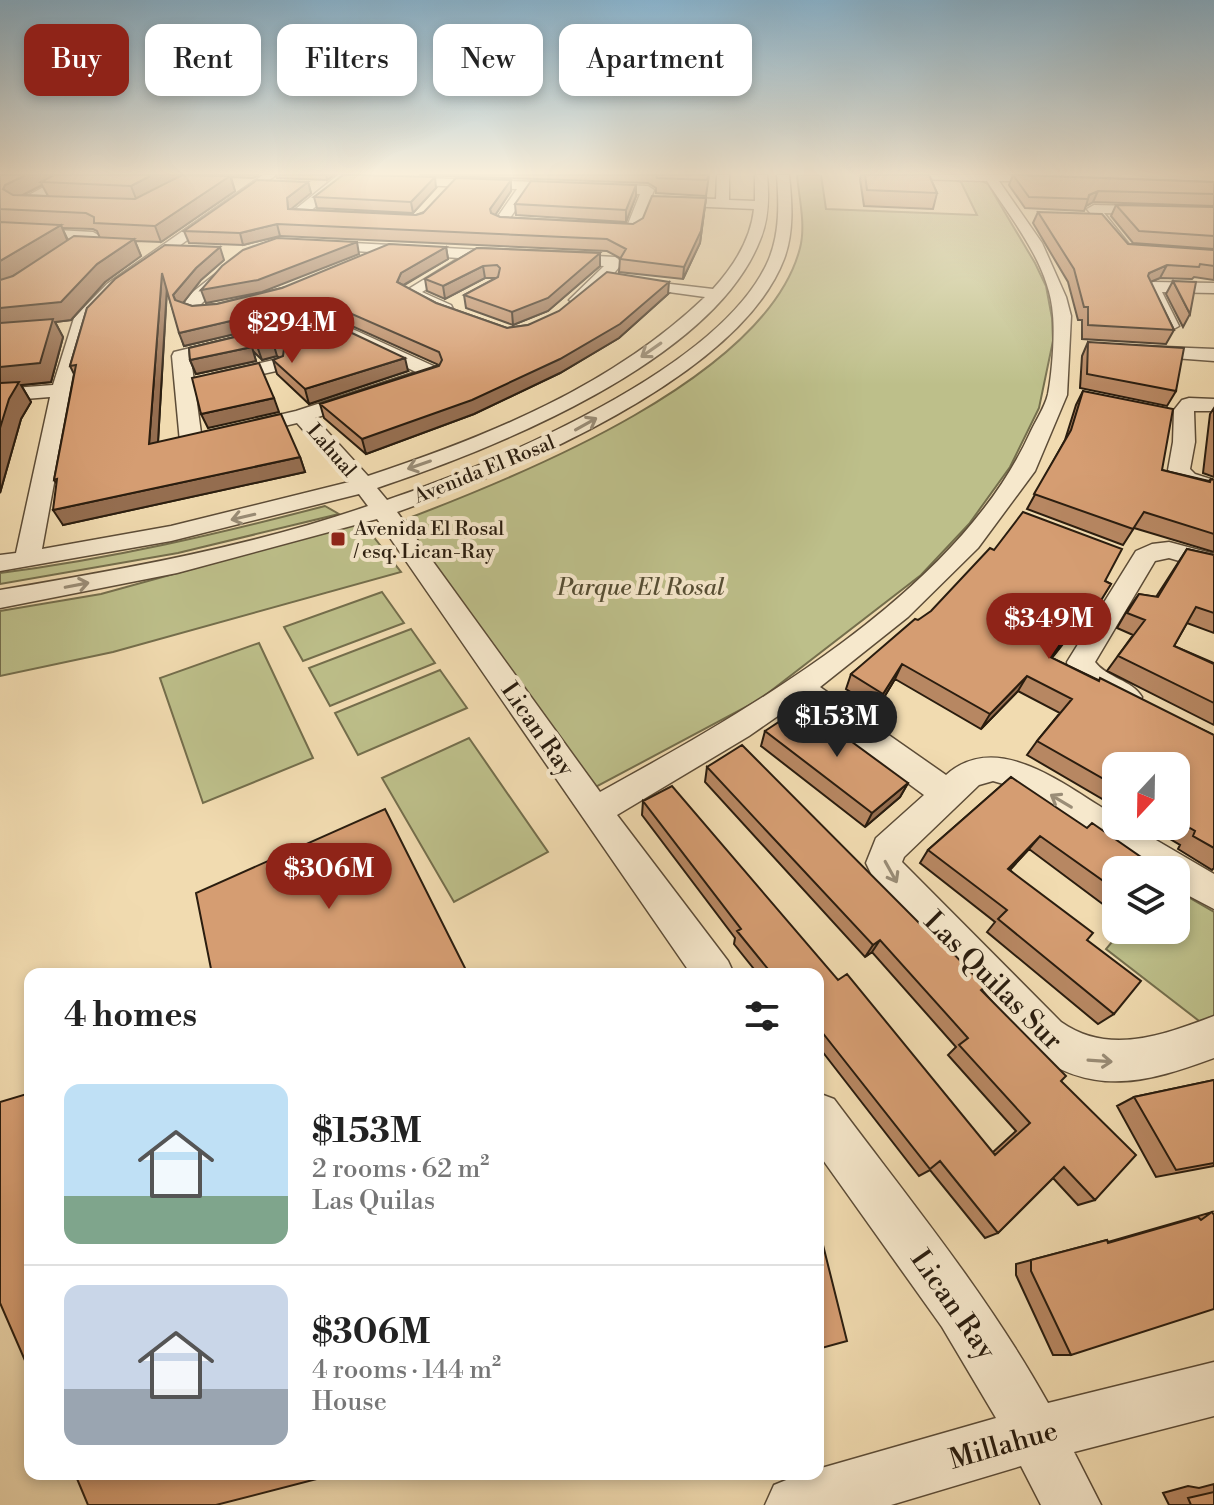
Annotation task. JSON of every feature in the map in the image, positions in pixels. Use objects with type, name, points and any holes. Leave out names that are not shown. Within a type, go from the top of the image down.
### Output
[{"type":"street","points":[[84,245],[110,247]]},
{"type":"street","points":[[27,559],[61,390],[77,328],[104,295],[171,245]]},
{"type":"street","points":[[319,245],[613,261],[603,277],[564,309]]},
{"type":"street","name":"Avenida El Rosal","points":[[0,599],[200,558],[372,496],[438,459],[544,414],[595,387],[677,331],[717,294],[741,263],[750,245]]},
{"type":"street","name":"Avenida El Rosal","points":[[0,563],[171,535],[481,473],[574,430],[642,392],[713,339],[750,302],[774,267],[779,245]]},
{"type":"street","points":[[595,811],[707,747],[800,688],[922,589],[997,509],[1070,396],[1072,346],[1053,280],[1037,245]]},
{"type":"street","points":[[1123,245],[1138,253]]},
{"type":"street","points":[[138,248],[194,251]]},
{"type":"street","points":[[358,266],[388,249]]},
{"type":"street","points":[[221,252],[248,253],[195,298],[190,307],[192,311],[247,302]]},
{"type":"street","points":[[454,309],[410,293],[475,253]]},
{"type":"street","points":[[741,263],[774,267]]},
{"type":"street","points":[[603,277],[717,294]]},
{"type":"street","points":[[1183,353],[1152,288],[1214,288]]},
{"type":"street","points":[[324,321],[433,373],[302,416],[191,442],[185,386],[181,356],[324,321]]},
{"type":"street","points":[[56,330],[77,328]]},
{"type":"street","points":[[677,331],[692,337],[713,339]]},
{"type":"street","points":[[1119,349],[1214,355]]},
{"type":"street","points":[[185,386],[278,365]]},
{"type":"street","points":[[0,395],[61,390]]},
{"type":"street","points":[[1214,405],[1180,413],[1179,470],[1182,476],[1214,488]]},
{"type":"street","name":"Lahual","points":[[302,416],[372,496]]},
{"type":"street","name":"Lican Ray","points":[[372,496],[710,968]]},
{"type":"street","points":[[997,509],[1026,520]]},
{"type":"street","points":[[1112,552],[1214,563]]},
{"type":"street","points":[[1148,556],[1082,657],[1084,670],[1096,681],[1149,708]]},
{"type":"street","points":[[800,688],[947,794]]},
{"type":"street","name":"Las Quilas Sur","points":[[1153,856],[1019,776],[996,756],[947,794],[888,849],[884,863],[887,871],[1058,1047],[1080,1059],[1107,1063],[1156,1056],[1214,1037]]},
{"type":"street","points":[[1190,878],[1214,893]]},
{"type":"street","name":"Lican Ray","points":[[824,1123],[960,1309],[1004,1377],[1072,1505]]},
{"type":"street","name":"Millahue","points":[[794,1505],[1036,1434],[1214,1389]]},
{"type":"green space","name":"Parque El Rosal","points":[[801,245],[1024,245],[1046,286],[1052,318],[1053,341],[1039,408],[1010,467],[969,524],[921,575],[759,700],[590,790],[404,523],[409,518],[574,448],[692,379],[741,339],[778,295]]},
{"type":"green space","points":[[325,506],[339,514],[178,553],[0,584],[0,573],[164,545]]},
{"type":"green space","points":[[362,522],[401,572],[113,652],[0,676],[0,611],[101,594]]},
{"type":"green space","points":[[382,592],[404,623],[303,661],[284,627]]},
{"type":"green space","points":[[411,629],[435,663],[330,706],[309,668]]},
{"type":"green space","points":[[259,643],[313,758],[203,803],[160,678]]},
{"type":"green space","points":[[440,670],[467,708],[358,755],[335,713]]},
{"type":"green space","points":[[469,738],[548,852],[454,902],[382,778]]},
{"type":"green space","points":[[1190,898],[1214,912],[1214,1019],[1203,1024],[1106,949],[1110,944],[1190,944]]},
{"type":"building","points":[[0,245],[27,245],[0,261]]},
{"type":"building","points":[[60,245],[125,245],[97,264],[61,302],[0,308],[0,280],[13,276]]},
{"type":"building","points":[[165,245],[220,247],[196,268],[173,295],[175,300],[192,306],[217,304],[282,288],[386,245],[446,247],[401,273],[397,282],[436,303],[507,328],[528,325],[559,311],[607,272],[669,282],[620,324],[560,359],[472,400],[362,439],[320,404],[439,366],[442,360],[439,352],[320,300],[179,333],[162,273],[149,444],[281,414],[300,457],[53,510],[57,479],[54,480],[76,365],[70,366],[87,308],[115,279]]},
{"type":"building","points":[[257,245],[349,245],[258,280],[201,290],[222,266],[243,250]]},
{"type":"building","points":[[619,245],[694,245],[684,267],[620,259],[626,249]]},
{"type":"building","points":[[1059,245],[1146,245],[1214,250],[1214,266],[1167,265],[1149,273],[1174,330],[1088,325],[1088,307],[1084,307],[1074,269]]},
{"type":"building","points":[[477,248],[600,253],[548,298],[512,312],[464,295],[498,277],[500,268],[497,265],[483,266],[443,286],[425,279]]},
{"type":"building","points":[[1173,281],[1196,282],[1190,314]]},
{"type":"building","points":[[318,317],[405,358],[305,389],[273,360],[283,356],[284,349],[273,342],[257,346],[247,336],[252,347],[190,360],[189,348]]},
{"type":"building","points":[[53,319],[40,363],[0,367],[0,323]]},
{"type":"building","points":[[1088,342],[1184,348],[1176,391],[1087,374]]},
{"type":"building","points":[[259,363],[274,398],[201,414],[192,378]]},
{"type":"building","points":[[19,382],[9,399],[0,428],[0,383]]},
{"type":"building","points":[[1083,391],[1173,409],[1162,470],[1210,482],[1214,480],[1214,534],[1144,512],[1133,529],[1034,494],[1071,430]]},
{"type":"building","points":[[1023,512],[1122,549],[1105,581],[1111,584],[1100,602],[1095,600],[1050,657],[1099,681],[1100,678],[1214,735],[1214,848],[1193,836],[1195,831],[1190,828],[1190,752],[1102,752],[1102,778],[1037,741],[1072,699],[1027,676],[990,714],[902,664],[883,694],[851,674],[915,619],[931,611],[990,548],[994,550]]},
{"type":"building","points":[[1187,549],[1214,555],[1214,613],[1196,607],[1174,646],[1214,664],[1214,703],[1118,656],[1145,620],[1127,613],[1139,594],[1158,597]]},
{"type":"building","points":[[803,706],[908,783],[872,813],[765,731]]},
{"type":"building","points":[[742,745],[931,935],[934,933],[985,987],[981,990],[1066,1076],[1061,1081],[1136,1155],[1095,1200],[1064,1167],[998,1233],[940,1161],[930,1169],[824,1035],[824,968],[767,968],[643,801],[672,786],[838,980],[847,974],[995,1155],[1030,1123],[959,1045],[968,1038],[880,940],[873,945],[707,767]]},
{"type":"building","points":[[1011,777],[1087,828],[1092,823],[1102,830],[1102,840],[1116,840],[1139,856],[1102,856],[1102,880],[1040,836],[1008,869],[1093,933],[1087,940],[1141,981],[1114,1014],[998,919],[1007,910],[928,850]]},
{"type":"building","points":[[385,809],[465,968],[211,968],[196,893]]},
{"type":"building","points":[[1214,1080],[1214,1163],[1176,1170],[1134,1097]]},
{"type":"building","points":[[24,1095],[24,1358],[0,1303],[0,1102]]},
{"type":"building","points":[[1212,1212],[1214,1309],[1071,1355],[1031,1271],[1031,1260],[1107,1240],[1108,1243],[1198,1217],[1201,1220]]},
{"type":"building","points":[[824,1249],[847,1341],[824,1347]]},
{"type":"building","points":[[78,1480],[313,1480],[216,1505],[88,1505]]},
{"type":"building","points":[[1214,1492],[1214,1505],[1191,1505],[1188,1498]]},
{"type":"place","name":"Avenida El Rosal / esq. Lican-Ray","points":[[338,539]]}]
